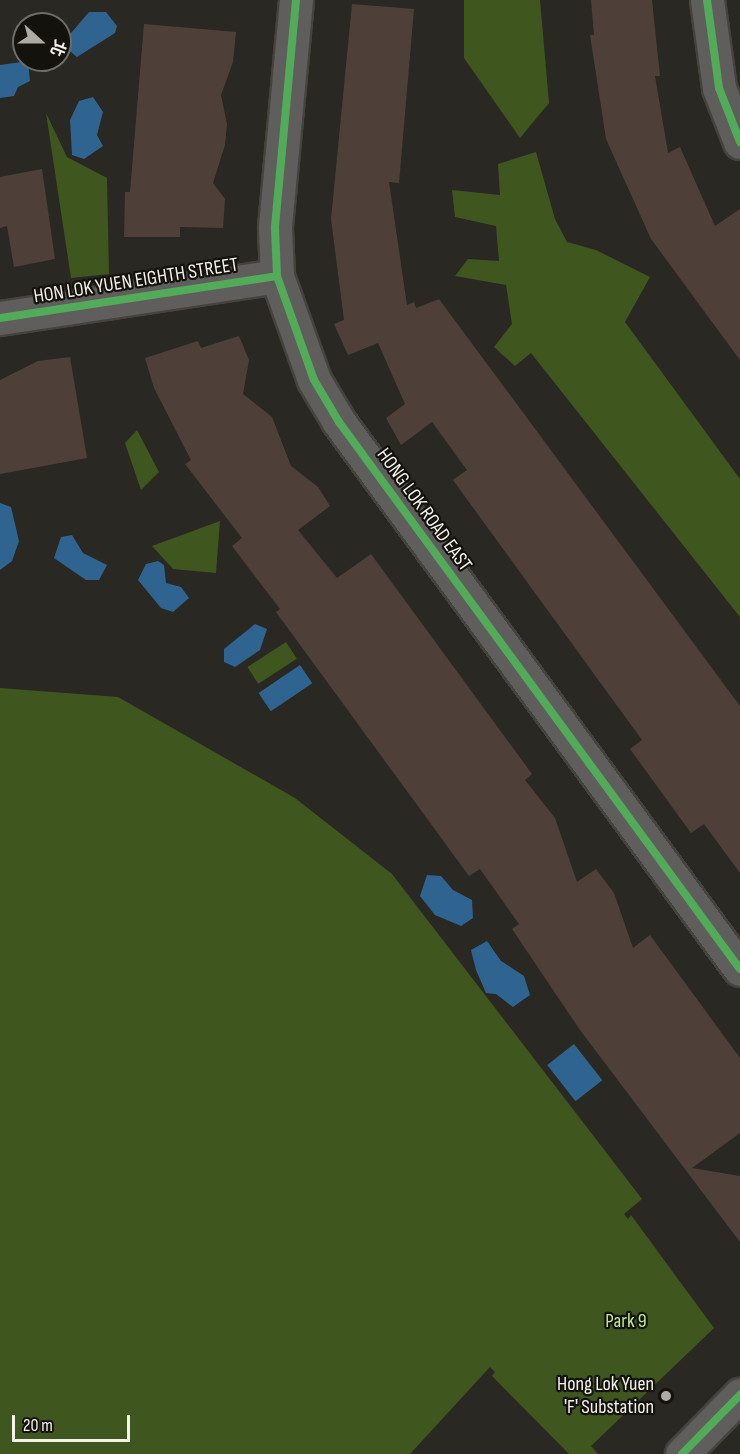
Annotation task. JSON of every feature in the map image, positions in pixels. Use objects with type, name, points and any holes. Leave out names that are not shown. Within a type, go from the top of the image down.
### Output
[{"type":"street","name":"HONG LOK ROAD EAST","points":[[296,0],[277,183],[277,276],[314,380],[339,422],[740,969]]},
{"type":"street","points":[[707,0],[718,88],[740,142]]},
{"type":"street","name":"HON LOK YUEN EIGHTH STREET","points":[[0,318],[277,276]]},
{"type":"street","points":[[682,1454],[740,1395]]},
{"type":"green space","points":[[464,0],[540,0],[549,103],[520,138],[464,58]]},
{"type":"green space","points":[[46,113],[67,157],[107,178],[109,274],[71,278]]},
{"type":"green space","points":[[536,152],[555,219],[567,242],[596,250],[650,277],[625,322],[740,479],[740,617],[531,353],[515,366],[494,347],[512,324],[506,285],[455,276],[468,259],[499,261],[496,226],[455,217],[452,190],[500,195],[498,164]]},
{"type":"green space","points":[[137,430],[159,472],[141,490],[125,443]]},
{"type":"green space","points":[[220,521],[216,573],[173,569],[152,546]]},
{"type":"green space","points":[[286,642],[297,659],[258,684],[247,667]]},
{"type":"green space","name":"Park 9","points":[[0,688],[118,697],[295,798],[392,874],[642,1199],[624,1214],[628,1219],[631,1215],[714,1328],[591,1446],[598,1454],[569,1454],[492,1376],[495,1372],[490,1367],[410,1454],[0,1454]]},
{"type":"water","points":[[89,12],[106,12],[117,26],[115,33],[77,57],[72,53],[72,32]]},
{"type":"water","points":[[12,63],[12,72],[29,72],[30,81],[18,87],[14,96],[0,98],[0,65]]},
{"type":"water","points":[[93,97],[103,112],[97,135],[103,146],[84,159],[72,155],[70,120],[79,101]]},
{"type":"water","points":[[0,503],[11,507],[19,541],[12,561],[0,570]]},
{"type":"water","points":[[72,535],[83,553],[107,565],[99,580],[86,580],[54,558],[61,537]]},
{"type":"water","points":[[158,561],[164,565],[166,583],[181,587],[189,598],[173,612],[161,608],[138,580],[146,564]]},
{"type":"water","points":[[255,624],[267,629],[260,650],[235,667],[224,662],[224,649]]},
{"type":"water","points":[[300,665],[312,683],[271,711],[259,693]]},
{"type":"water","points":[[427,875],[441,876],[453,890],[472,900],[473,918],[461,926],[435,915],[420,896]]},
{"type":"water","points":[[487,941],[501,961],[524,976],[530,995],[513,1007],[496,994],[486,993],[476,970],[471,950]]},
{"type":"water","points":[[574,1044],[602,1080],[576,1101],[547,1065]]},
{"type":"building","points":[[591,0],[652,0],[660,76],[655,76],[668,153],[680,147],[715,226],[740,209],[740,360],[651,239],[606,139],[590,35],[594,35]]},
{"type":"building","points":[[352,4],[414,9],[399,183],[389,182],[407,305],[414,302],[416,308],[439,299],[740,706],[740,873],[704,824],[691,833],[630,749],[642,740],[453,480],[467,470],[432,422],[401,445],[386,418],[405,404],[378,343],[348,355],[334,324],[344,320],[331,219]]},
{"type":"building","points":[[144,24],[236,32],[233,62],[221,95],[227,124],[225,145],[213,183],[225,199],[223,228],[180,227],[180,237],[124,237],[125,192],[130,192]]},
{"type":"building","points":[[42,169],[55,259],[14,267],[7,226],[0,228],[0,177]]},
{"type":"building","points":[[239,336],[249,360],[243,394],[272,417],[291,466],[318,487],[330,506],[298,530],[337,578],[371,554],[532,774],[525,780],[555,818],[577,882],[596,869],[614,893],[633,948],[650,935],[740,1058],[740,1133],[692,1168],[740,1176],[740,1242],[580,1030],[512,929],[519,924],[480,869],[469,876],[276,612],[280,609],[232,546],[242,538],[185,464],[191,460],[154,388],[145,358],[198,341],[201,348]]},
{"type":"building","points":[[70,357],[87,458],[0,474],[0,380],[38,361]]},
{"type":"cycle path","points":[[296,0],[275,228],[277,276],[314,380],[339,422],[740,969]]},
{"type":"cycle path","points":[[707,0],[719,88],[740,142]]},
{"type":"cycle path","points":[[0,318],[277,276]]},
{"type":"cycle path","points":[[682,1454],[740,1395]]},
{"type":"place","name":"Hong Lok Yuen 'F' Substation","points":[[666,1396]]}]
